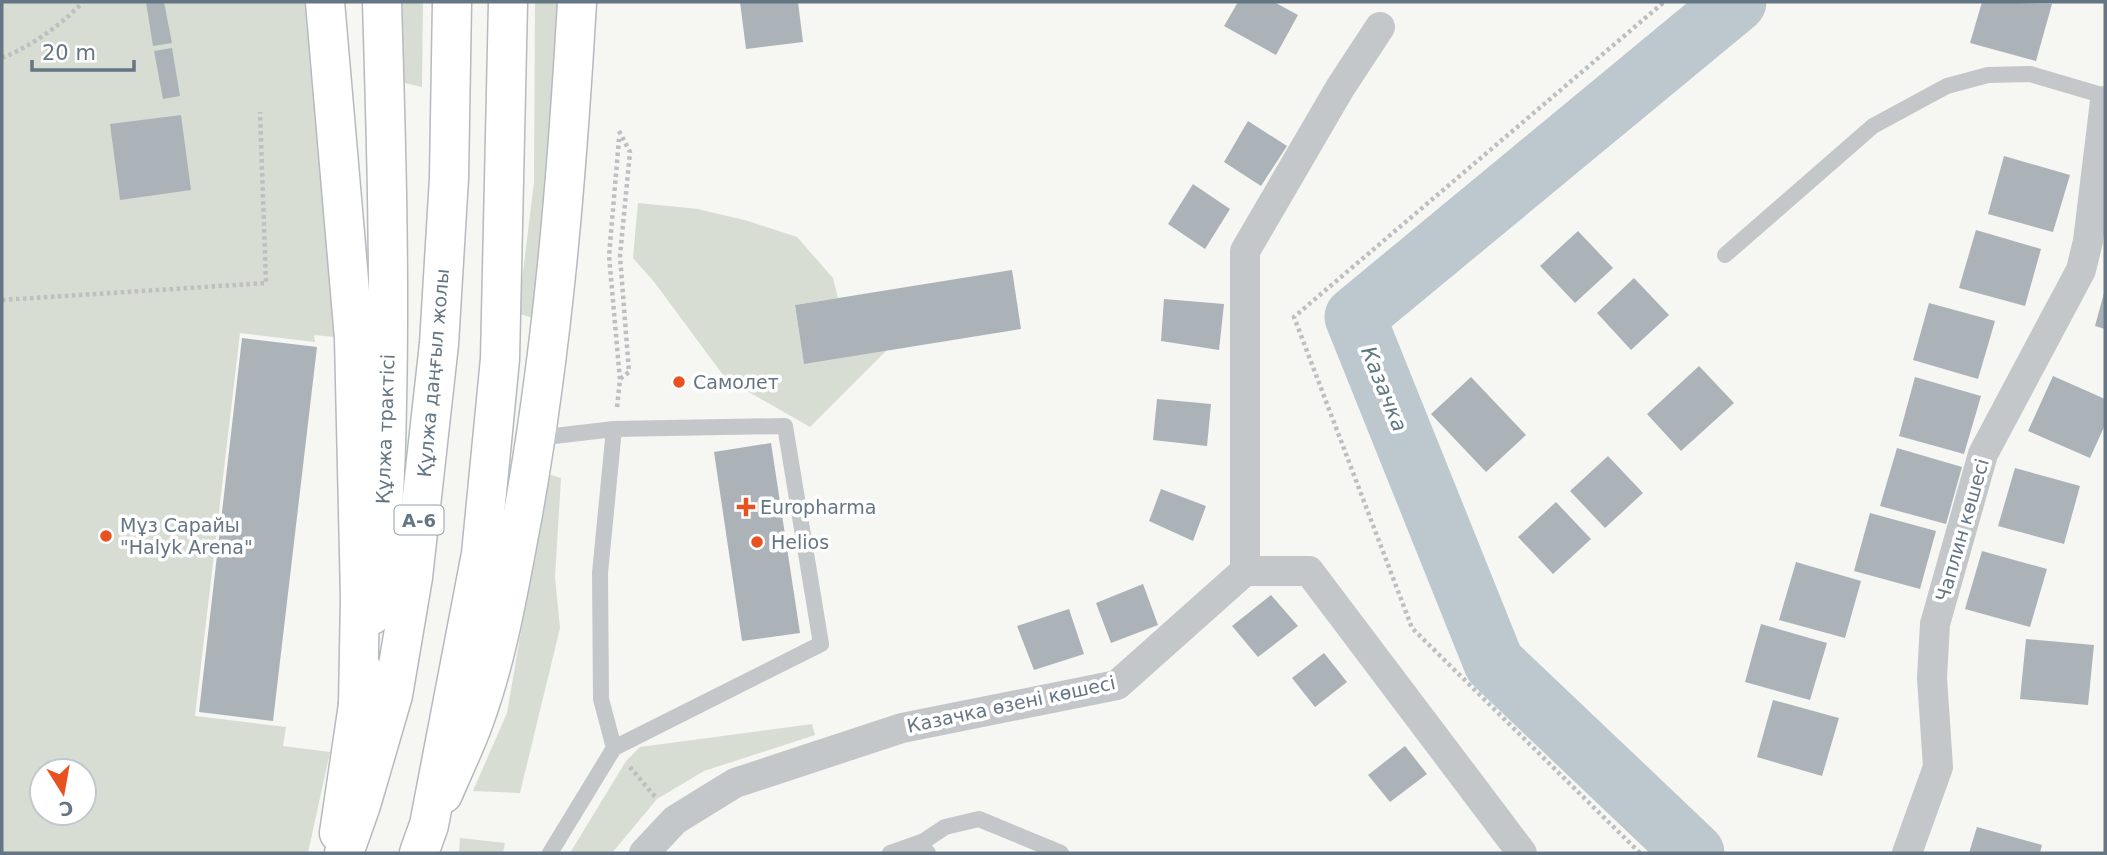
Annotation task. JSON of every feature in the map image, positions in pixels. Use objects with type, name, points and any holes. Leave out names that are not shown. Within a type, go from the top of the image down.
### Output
[{"type":"main road","points":[[325,2],[354,338],[360,597],[358,705]]},
{"type":"main road","name":"Құлжа трактісі","points":[[335,853],[377,586],[386,460],[389,327],[382,2]]},
{"type":"main road","name":"Құлжа даңғыл жолы","points":[[344,853],[393,695],[413,577],[439,344],[449,178],[452,2]]},
{"type":"main road","points":[[424,839],[481,554],[500,359],[508,2]]},
{"type":"main road","points":[[424,839],[474,721],[503,622],[537,438],[548,362],[569,138],[577,2]]},
{"type":"street","points":[[1380,27],[1340,88],[1245,251],[1245,571],[1309,570],[1522,853]]},
{"type":"street","name":"Чаплин көшесі","points":[[1907,853],[1938,767],[1932,678],[1935,624],[1983,454],[2097,242],[2105,99]]},
{"type":"street","name":"Казачка өзені көшесі","points":[[644,853],[675,820],[735,783],[902,728],[1117,685],[1245,571]]},
{"type":"lane","points":[[1725,255],[1873,126],[1947,86],[1988,75],[2030,74],[2105,99]]},
{"type":"lane","points":[[537,438],[614,429],[785,426],[821,644],[614,748],[550,853]]},
{"type":"lane","points":[[614,429],[600,573],[601,699],[614,748]]},
{"type":"lane","points":[[890,853],[926,847],[945,827],[979,819],[1061,853]]},
{"type":"path","points":[[2,58],[45,35],[69,17],[83,2]]},
{"type":"path","points":[[1640,853],[1412,628],[1294,317],[1664,2]]},
{"type":"path","points":[[2,300],[267,283],[260,112]]},
{"type":"path","points":[[619,131],[630,152],[620,256],[629,372],[620,380],[610,256],[619,139]]},
{"type":"path","points":[[614,748],[675,820]]},
{"type":"shaded area","name":"Мұз Сарайы \"Halyk Arena\"","points":[[2,2],[312,2],[335,337],[314,335],[315,342],[240,333],[195,716],[286,727],[283,746],[330,752],[308,853],[2,853]]},
{"type":"shaded area","points":[[402,2],[423,2],[422,87],[404,83]]},
{"type":"shaded area","points":[[535,2],[562,2],[540,321],[518,313],[534,182]]},
{"type":"shaded area","points":[[638,203],[698,209],[797,237],[833,278],[838,298],[795,305],[804,363],[887,350],[810,427],[726,379],[655,283],[633,258]]},
{"type":"shaded area","points":[[548,474],[561,478],[555,577],[560,628],[520,793],[473,791],[507,713]]},
{"type":"shaded area","points":[[812,724],[815,735],[704,771],[657,799],[612,853],[570,853],[626,761],[640,747]]},
{"type":"shaded area","points":[[460,838],[505,843],[503,853],[459,853]]},
{"type":"building","points":[[146,2],[164,2],[172,43],[153,46]]},
{"type":"building","points":[[740,2],[798,2],[803,42],[746,49]]},
{"type":"building","points":[[1238,2],[1274,2],[1298,15],[1276,55],[1224,26]]},
{"type":"building","points":[[1982,2],[2052,4],[2036,61],[1970,43]]},
{"type":"building","points":[[172,48],[180,96],[163,99],[154,51]]},
{"type":"building","points":[[181,115],[191,190],[120,200],[110,124]]},
{"type":"building","points":[[1248,121],[1287,146],[1261,186],[1224,162]]},
{"type":"building","points":[[2004,156],[2070,175],[2053,232],[1988,214]]},
{"type":"building","points":[[1193,184],[1230,209],[1205,249],[1168,224]]},
{"type":"building","points":[[1976,230],[2041,249],[2025,306],[1959,288]]},
{"type":"building","points":[[1578,231],[1613,268],[1575,303],[1540,266]]},
{"type":"building","points":[[1012,270],[1021,329],[804,364],[795,305]]},
{"type":"building","points":[[1634,278],[1669,315],[1631,350],[1597,313]]},
{"type":"building","points":[[2105,293],[2105,329],[2095,326]]},
{"type":"building","points":[[1164,299],[1224,304],[1219,350],[1161,341]]},
{"type":"building","points":[[1929,303],[1995,321],[1978,379],[1913,360]]},
{"type":"building","points":[[242,338],[317,347],[273,721],[199,712]]},
{"type":"building","points":[[1699,366],[1734,403],[1681,451],[1647,414]]},
{"type":"building","points":[[2053,376],[2105,399],[2105,425],[2090,458],[2028,431]]},
{"type":"building","points":[[1471,377],[1526,435],[1486,472],[1431,414]]},
{"type":"building","points":[[1915,377],[1981,396],[1964,454],[1899,436]]},
{"type":"building","points":[[1157,399],[1211,404],[1207,446],[1153,440]]},
{"type":"building","name":"Helios","points":[[771,443],[800,633],[742,641],[714,452]]},
{"type":"building","points":[[1897,448],[1962,467],[1946,524],[1880,506]]},
{"type":"building","points":[[1608,456],[1643,493],[1605,528],[1570,491]]},
{"type":"building","points":[[2015,468],[2080,486],[2064,544],[1998,526]]},
{"type":"building","points":[[1161,489],[1206,506],[1193,541],[1149,521]]},
{"type":"building","points":[[1556,502],[1591,539],[1553,574],[1518,537]]},
{"type":"building","points":[[1870,513],[1936,531],[1920,589],[1854,571]]},
{"type":"building","points":[[1982,551],[2047,569],[2030,627],[1965,609]]},
{"type":"building","points":[[1796,562],[1861,581],[1845,638],[1779,620]]},
{"type":"building","points":[[1143,584],[1158,625],[1111,643],[1096,603]]},
{"type":"building","points":[[1271,595],[1298,626],[1258,657],[1232,626]]},
{"type":"building","points":[[1069,609],[1084,654],[1034,670],[1017,626]]},
{"type":"building","points":[[1761,624],[1827,643],[1810,700],[1745,682]]},
{"type":"building","points":[[2026,639],[2094,645],[2088,705],[2020,699]]},
{"type":"building","points":[[1324,653],[1347,682],[1315,707],[1292,678]]},
{"type":"building","points":[[1773,700],[1839,718],[1822,776],[1757,757]]},
{"type":"building","points":[[1405,746],[1427,774],[1390,802],[1368,775]]},
{"type":"building","points":[[1977,827],[2042,845],[2040,853],[1969,853]]},
{"type":"waterway","name":"Казачка","points":[[1694,853],[1494,663],[1355,317],[1736,2]]},
{"type":"place","name":"Самолет","points":[[679,382]]},
{"type":"place","name":"Europharma","points":[[746,507]]},
{"type":"place","name":"Мұз Сарайы \"Halyk Arena\"","points":[[106,536]]},
{"type":"place","name":"Helios","points":[[757,542]]}]
